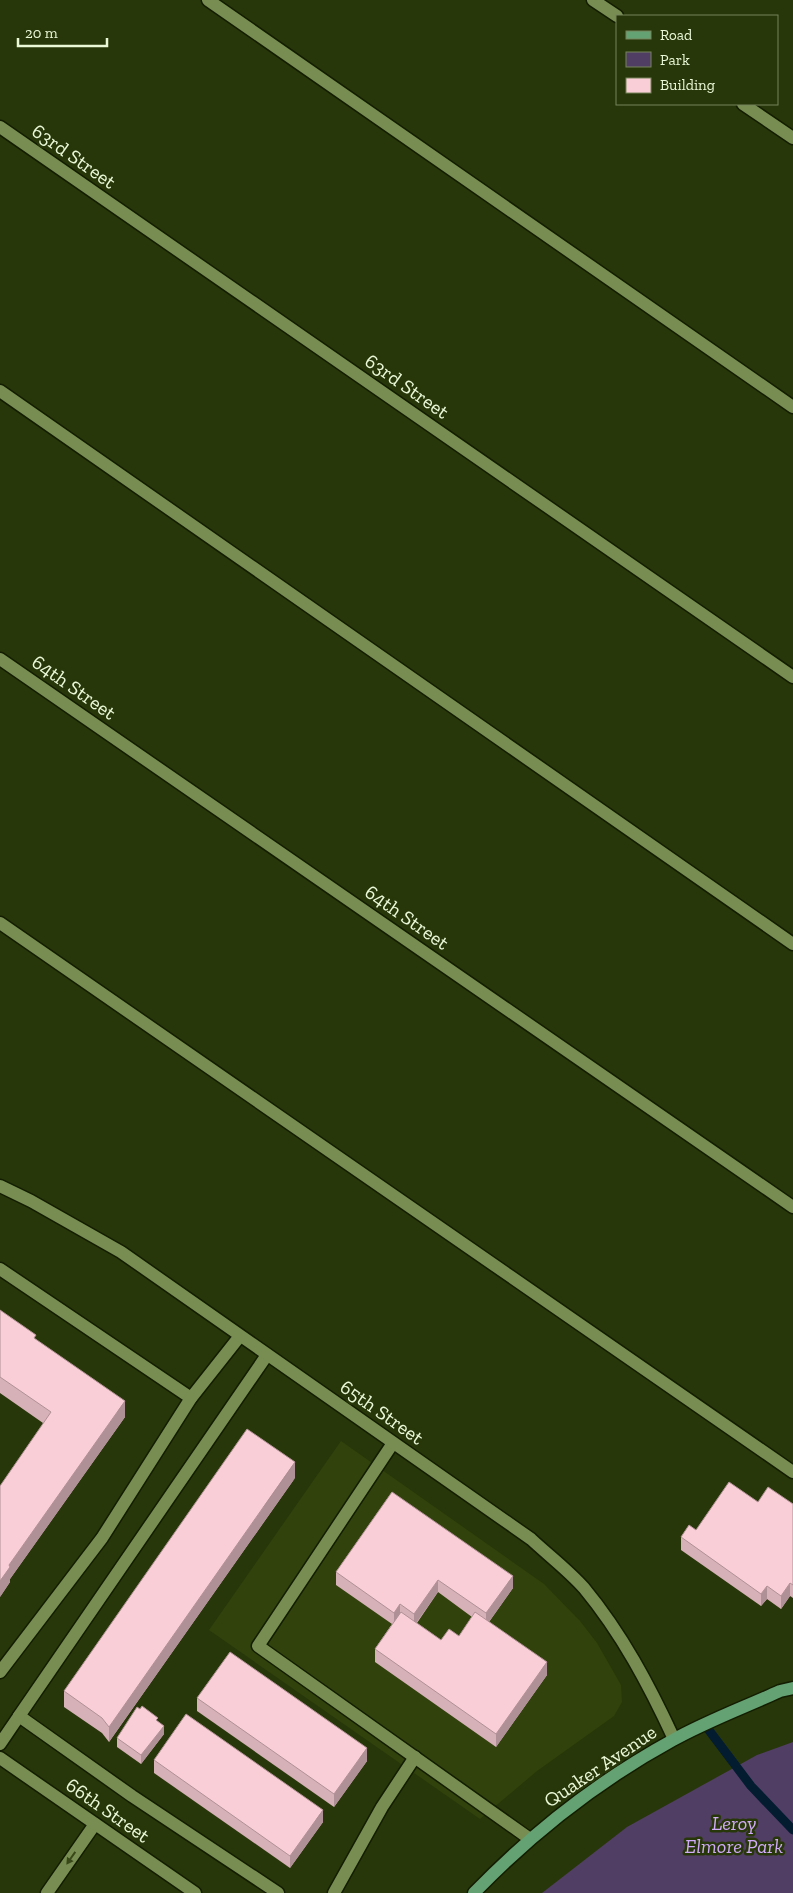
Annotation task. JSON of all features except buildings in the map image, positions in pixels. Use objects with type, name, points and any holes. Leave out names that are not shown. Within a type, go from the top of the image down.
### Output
[{"type":"main road","name":"Quaker Avenue","points":[[474,1893],[530,1839],[606,1779],[674,1739],[780,1691],[793,1688]]},
{"type":"street","points":[[208,0],[793,407]]},
{"type":"street","points":[[593,0],[616,15]]},
{"type":"street","points":[[744,105],[793,138]]},
{"type":"street","name":"63rd Street","points":[[0,128],[793,677]]},
{"type":"street","points":[[0,391],[793,944]]},
{"type":"street","name":"64th Street","points":[[0,659],[793,1207]]},
{"type":"street","points":[[0,924],[793,1472]]},
{"type":"street","name":"65th Street","points":[[0,1186],[31,1201],[120,1252],[531,1538],[583,1587],[621,1638],[646,1680],[674,1739]]},
{"type":"street","points":[[0,1269],[191,1398]]},
{"type":"street","points":[[0,1672],[102,1538],[191,1398],[240,1336]]},
{"type":"street","points":[[0,1744],[267,1355]]},
{"type":"street","points":[[393,1443],[258,1646],[530,1839]]},
{"type":"street","points":[[19,1716],[132,1796],[278,1893]]},
{"type":"street","points":[[334,1893],[382,1807],[415,1757]]},
{"type":"street","name":"66th Street","points":[[0,1758],[195,1893]]},
{"type":"street","points":[[47,1893],[95,1824]]},
{"type":"shaded area","points":[[341,1441],[544,1584],[580,1621],[597,1643],[621,1685],[622,1702],[614,1716],[537,1771],[480,1819],[209,1630]]},
{"type":"green space","name":"Leroy Elmore Park","points":[[793,1742],[793,1893],[542,1893],[627,1827],[757,1755]]},
{"type":"waterway","points":[[705,1725],[751,1786],[793,1830]]}]
